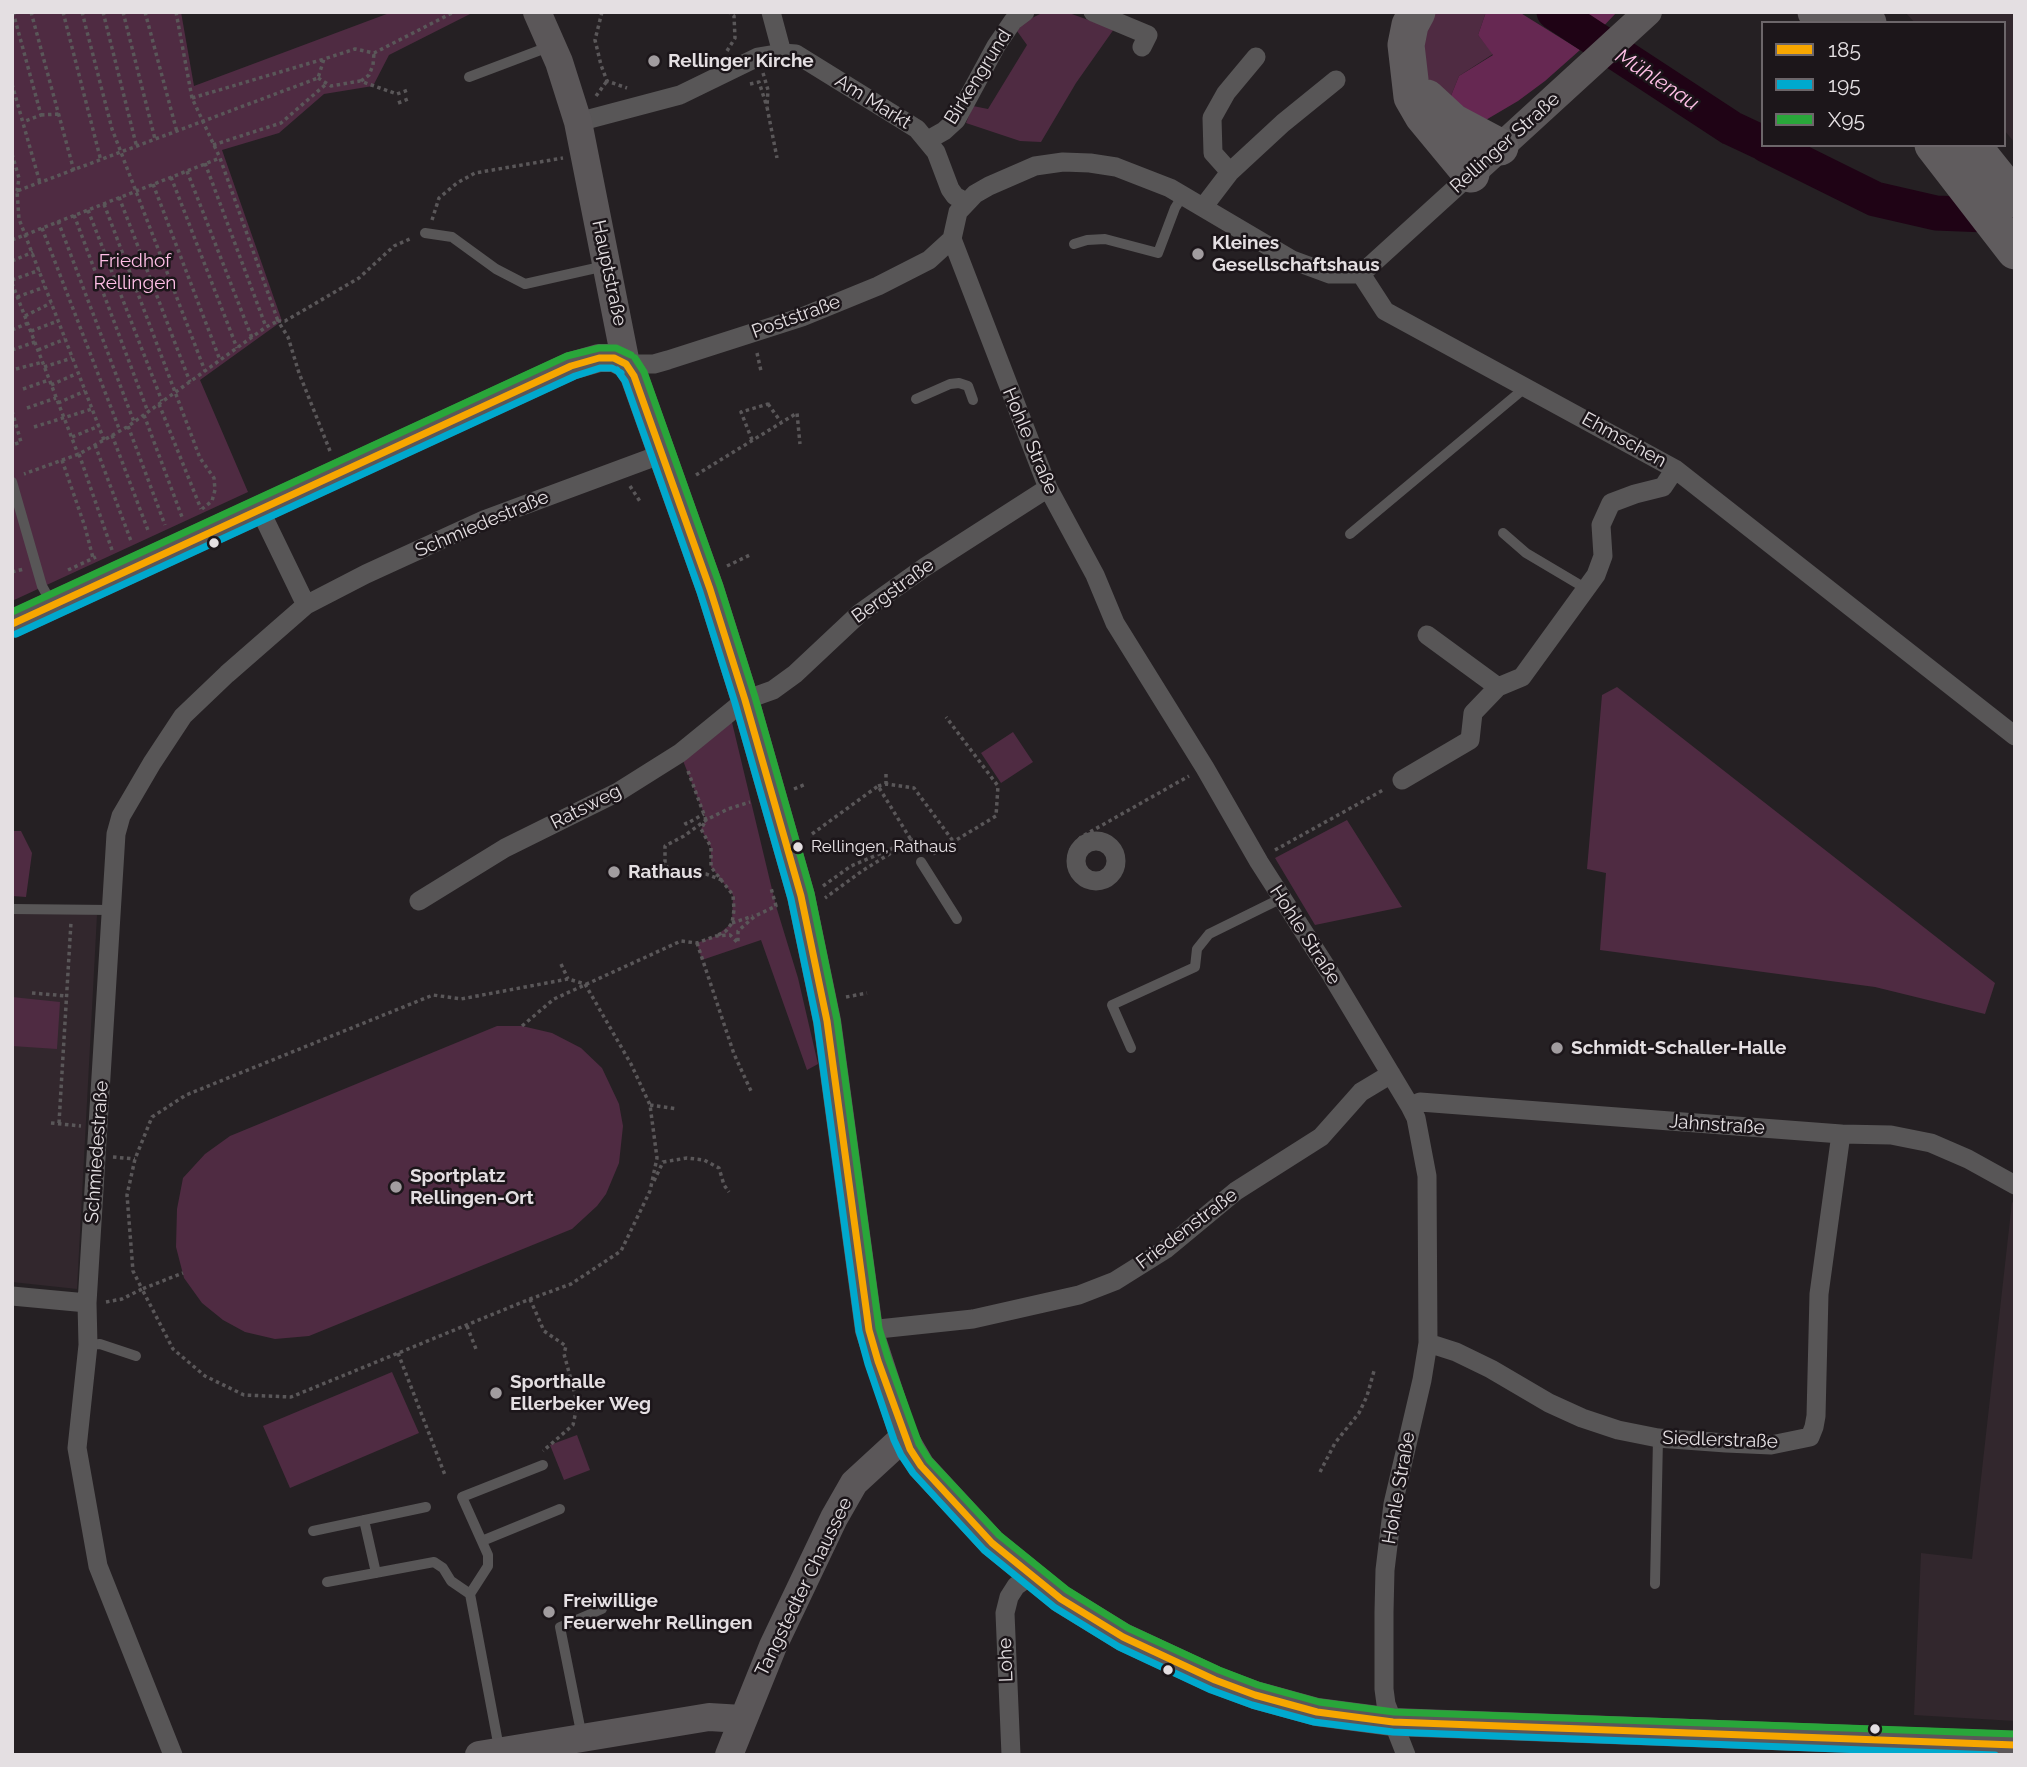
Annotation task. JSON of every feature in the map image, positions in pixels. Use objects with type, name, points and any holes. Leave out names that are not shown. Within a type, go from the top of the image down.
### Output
[{"type":"highway","points":[[1417,12],[1410,25],[1406,45],[1412,97],[1423,116],[1471,174]]},
{"type":"highway","points":[[1408,72],[1435,107],[1453,122],[1500,147]]},
{"type":"highway","points":[[1935,147],[2010,244]]},
{"type":"highway","points":[[1974,147],[2015,199]]},
{"type":"main road","name":"Hauptstraße","points":[[537,12],[569,89],[586,111],[606,266],[624,343],[626,364],[634,376],[710,589],[795,873],[815,954],[827,1021],[869,1330],[904,1437],[921,1466],[992,1543],[1061,1600],[1123,1637],[1215,1680],[1317,1712],[1393,1722],[2015,1745]]},
{"type":"main road","name":"Rellinger Straße","points":[[1471,174],[1648,12]]},
{"type":"main road","points":[[12,624],[583,361],[614,358],[626,364]]},
{"type":"main road","name":"Tangstedter Chaussee","points":[[729,1755],[742,1719],[834,1518],[854,1483],[904,1437]]},
{"type":"main road","points":[[490,1753],[709,1717],[742,1719]]},
{"type":"street","points":[[586,111],[680,95],[758,57],[782,53],[771,12]]},
{"type":"street","name":"Birkengrund","points":[[928,140],[956,120],[996,46],[1013,21],[1026,12]]},
{"type":"street","points":[[1093,12],[1148,35],[1142,47]]},
{"type":"street","name":"Am Markt","points":[[782,53],[796,54],[808,61],[908,124],[928,140],[936,152],[950,188],[955,196],[966,202]]},
{"type":"street","points":[[1230,172],[1213,153],[1212,118],[1226,93],[1256,57]]},
{"type":"street","points":[[1204,206],[1230,172],[1283,123],[1336,80]]},
{"type":"street","points":[[952,239],[958,212],[975,194],[1035,166],[1063,162],[1116,167],[1204,206],[1292,260],[1329,274],[1361,274]]},
{"type":"street","name":"Rellinger Straße","points":[[1361,274],[1471,174]]},
{"type":"street","name":"Poststraße","points":[[626,364],[654,364],[802,317],[888,281],[929,260],[952,239]]},
{"type":"street","name":"Hohle Straße","points":[[952,239],[1048,488],[1095,575],[1115,623],[1416,1118],[1427,1176],[1428,1343],[1422,1380],[1400,1469],[1385,1570],[1384,1689],[1386,1704],[1406,1755]]},
{"type":"street","name":"Ehmschen","points":[[1361,274],[1385,311],[1675,469],[2015,736]]},
{"type":"street","name":"Schmiedestraße","points":[[173,1755],[98,1566],[77,1448],[88,1345],[87,1303],[111,910],[116,834],[121,816],[152,762],[183,716],[306,605],[366,574],[484,520],[621,475],[662,454]]},
{"type":"street","points":[[1402,780],[1470,740],[1473,713],[1498,687],[1522,677],[1595,575],[1603,556],[1601,525],[1611,503],[1663,487],[1675,469]]},
{"type":"street","name":"Bergstraße","points":[[745,700],[773,690],[796,674],[860,613],[925,567],[1048,488]]},
{"type":"street","points":[[260,510],[306,605]]},
{"type":"street","points":[[1427,635],[1498,687]]},
{"type":"street","name":"Ratsweg","points":[[419,901],[505,848],[618,793],[680,753],[745,700]]},
{"type":"street","name":"Friedenstraße","points":[[869,1330],[973,1319],[1079,1295],[1115,1281],[1166,1249],[1236,1191],[1321,1138],[1361,1092],[1391,1074]]},
{"type":"street","name":"Jahnstraße","points":[[1410,1106],[1420,1102],[1841,1135],[1891,1135],[1931,1143],[1968,1159],[2015,1185]]},
{"type":"street","name":"Siedlerstraße","points":[[1428,1343],[1456,1352],[1491,1369],[1549,1403],[1618,1430],[1658,1438],[1771,1444],[1810,1437],[1816,1416],[1819,1294],[1841,1135]]},
{"type":"street","points":[[12,1296],[87,1303]]},
{"type":"street","name":"Lohe","points":[[1011,1755],[1005,1613],[1009,1597],[1016,1586],[1030,1576]]},
{"type":"lane","points":[[469,77],[551,46]]},
{"type":"lane","points":[[1074,244],[1105,239],[1158,253],[1175,208],[1183,195]]},
{"type":"lane","points":[[425,233],[452,237],[496,269],[525,284],[606,266]]},
{"type":"lane","points":[[916,399],[950,384],[959,383],[968,386],[973,400]]},
{"type":"lane","points":[[1350,534],[1526,387]]},
{"type":"lane","points":[[12,481],[42,586],[53,605]]},
{"type":"lane","points":[[1503,533],[1527,553],[1586,587]]},
{"type":"lane","points":[[921,862],[957,919]]},
{"type":"lane","points":[[1131,1048],[1112,1005],[1195,967],[1197,950],[1209,934],[1282,898]]},
{"type":"lane","points":[[12,909],[111,910]]},
{"type":"lane","points":[[88,1345],[100,1344],[136,1356]]},
{"type":"lane","points":[[1655,1584],[1658,1438]]},
{"type":"lane","points":[[490,1753],[470,1594],[488,1566],[488,1555],[462,1497],[543,1465]]},
{"type":"lane","points":[[313,1531],[426,1507]]},
{"type":"lane","points":[[482,1541],[560,1508]]},
{"type":"lane","points":[[365,1520],[376,1573]]},
{"type":"lane","points":[[327,1583],[434,1562],[443,1568],[451,1581],[470,1594]]},
{"type":"lane","points":[[582,1737],[561,1627],[602,1609]]},
{"type":"path","points":[[13,12],[41,115]]},
{"type":"path","points":[[31,12],[74,171]]},
{"type":"path","points":[[63,12],[101,161]]},
{"type":"path","points":[[82,12],[120,154],[205,371]]},
{"type":"path","points":[[103,12],[136,148]]},
{"type":"path","points":[[123,12],[155,140]]},
{"type":"path","points":[[145,12],[177,132]]},
{"type":"path","points":[[176,12],[191,98],[220,158],[278,321],[288,337],[299,373],[339,474]]},
{"type":"path","points":[[191,98],[355,49],[374,53],[454,12]]},
{"type":"path","points":[[602,12],[595,40],[607,81]]},
{"type":"path","points":[[723,57],[736,38],[734,16],[729,12]]},
{"type":"path","points":[[213,145],[281,123],[325,85],[346,85],[360,81],[369,75],[374,53]]},
{"type":"path","points":[[318,78],[324,59]]},
{"type":"path","points":[[761,68],[768,90],[767,107],[777,158]]},
{"type":"path","points":[[318,78],[325,85]]},
{"type":"path","points":[[15,190],[40,184],[318,78]]},
{"type":"path","points":[[360,81],[397,94],[408,90]]},
{"type":"path","points":[[607,81],[629,89]]},
{"type":"path","points":[[586,111],[607,81]]},
{"type":"path","points":[[12,84],[40,184]]},
{"type":"path","points":[[398,103],[411,98]]},
{"type":"path","points":[[23,122],[41,115],[59,114]]},
{"type":"path","points":[[12,154],[19,178],[15,190],[19,219],[104,440]]},
{"type":"path","points":[[12,240],[220,158]]},
{"type":"path","points":[[205,163],[266,327]]},
{"type":"path","points":[[187,171],[252,338]]},
{"type":"path","points":[[171,177],[237,348]]},
{"type":"path","points":[[153,184],[220,360]]},
{"type":"path","points":[[119,197],[190,382]]},
{"type":"path","points":[[40,576],[54,576],[201,509],[212,501],[215,489],[214,478],[200,458],[104,203]]},
{"type":"path","points":[[88,210],[201,509]]},
{"type":"path","points":[[74,215],[183,517]]},
{"type":"path","points":[[58,221],[134,422]]},
{"type":"path","points":[[42,228],[120,431]]},
{"type":"path","points":[[12,261],[33,252]]},
{"type":"path","points":[[40,270],[12,281],[79,454],[112,550]]},
{"type":"path","points":[[17,297],[46,286]]},
{"type":"path","points":[[25,316],[52,303]]},
{"type":"path","points":[[12,307],[20,304]]},
{"type":"path","points":[[31,331],[59,321]]},
{"type":"path","points":[[12,481],[79,454],[120,431],[278,321]]},
{"type":"path","points":[[12,330],[28,323]]},
{"type":"path","points":[[38,350],[66,339]]},
{"type":"path","points":[[12,350],[35,342]]},
{"type":"path","points":[[757,353],[761,371]]},
{"type":"path","points":[[16,369],[73,358]]},
{"type":"path","points":[[51,385],[79,373]]},
{"type":"path","points":[[23,389],[49,380]]},
{"type":"path","points":[[27,408],[86,391]]},
{"type":"path","points":[[752,440],[741,412],[767,402],[781,422]]},
{"type":"path","points":[[34,427],[92,408]]},
{"type":"path","points":[[12,411],[21,442],[12,445]]},
{"type":"path","points":[[696,475],[797,413],[800,444]]},
{"type":"path","points":[[72,438],[99,426]]},
{"type":"path","points":[[128,426],[165,526]]},
{"type":"path","points":[[112,435],[149,533]]},
{"type":"path","points":[[95,445],[131,541]]},
{"type":"path","points":[[62,460],[93,558]]},
{"type":"path","points":[[621,475],[642,502],[640,503]]},
{"type":"path","points":[[729,564],[750,555]]},
{"type":"path","points":[[878,786],[912,840],[921,862],[996,816],[998,786],[990,771],[946,717]]},
{"type":"path","points":[[522,1026],[554,999],[681,941],[697,943],[716,936],[726,931],[732,923],[733,895],[710,867],[711,847],[701,829],[706,820],[680,753]]},
{"type":"path","points":[[886,774],[886,784]]},
{"type":"path","points":[[1078,875],[1069,863],[1071,849],[1081,837],[1191,775]]},
{"type":"path","points":[[1269,854],[1402,780]]},
{"type":"path","points":[[797,789],[806,784]]},
{"type":"path","points":[[812,834],[878,786],[886,784],[914,788],[953,841]]},
{"type":"path","points":[[722,880],[706,874],[670,871],[665,864],[665,846],[706,820],[749,802]]},
{"type":"path","points":[[685,822],[686,824],[704,814]]},
{"type":"path","points":[[827,884],[851,866],[912,840]]},
{"type":"path","points":[[822,900],[912,840]]},
{"type":"path","points":[[657,867],[665,864]]},
{"type":"path","points":[[732,923],[776,906],[771,888]]},
{"type":"path","points":[[59,1123],[71,909]]},
{"type":"path","points":[[716,936],[730,935],[738,943],[738,931],[755,916]]},
{"type":"path","points":[[697,943],[734,1054],[751,1091]]},
{"type":"path","points":[[561,964],[568,979]]},
{"type":"path","points":[[650,1191],[657,1158],[650,1105],[631,1064],[585,984],[568,979],[461,999],[433,995],[186,1095],[152,1117],[135,1159],[127,1195],[133,1271],[173,1349],[205,1376],[244,1395],[291,1397],[571,1284],[621,1251],[650,1191],[663,1161],[687,1158],[704,1160],[719,1168],[729,1192]]},
{"type":"path","points":[[32,993],[66,996]]},
{"type":"path","points":[[836,998],[867,993]]},
{"type":"path","points":[[650,1105],[677,1109]]},
{"type":"path","points":[[51,1123],[90,1127]]},
{"type":"path","points":[[109,1157],[135,1159]]},
{"type":"path","points":[[87,1303],[122,1299],[183,1273]]},
{"type":"path","points":[[530,1299],[544,1331],[566,1346],[564,1354],[576,1398],[573,1425],[540,1454],[543,1465]]},
{"type":"path","points":[[467,1326],[476,1349]]},
{"type":"path","points":[[398,1352],[444,1475]]},
{"type":"path","points":[[1320,1472],[1335,1443],[1359,1413],[1374,1371]]},
{"type":"shaded area","points":[[1486,12],[1519,12],[1580,50],[1518,101],[1479,124],[1446,108],[1459,76],[1493,55],[1478,35]]},
{"type":"shaded area","points":[[1564,12],[1617,12],[1596,34]]},
{"type":"shaded area","points":[[1905,12],[2015,12],[2015,143],[2006,132],[2006,21],[1913,21]]},
{"type":"shaded area","points":[[12,909],[97,915],[77,1289],[12,1282]]},
{"type":"shaded area","points":[[2012,1202],[2015,1204],[2015,1721],[1914,1715],[1921,1553],[1972,1559]]},
{"type":"green space","name":"Friedhof Rellingen","points":[[12,12],[181,12],[194,86],[392,12],[474,12],[389,55],[373,86],[324,94],[279,133],[222,150],[282,321],[200,380],[248,492],[12,601]]},
{"type":"green space","points":[[1044,12],[1066,12],[1114,29],[1076,83],[1041,142],[1020,141],[966,123],[973,106],[988,109],[1027,45],[1017,31],[1024,22]]},
{"type":"green space","points":[[1432,12],[1486,12],[1478,35],[1493,54],[1459,76],[1446,108],[1420,66],[1425,27]]},
{"type":"green space","points":[[1617,687],[1995,983],[1985,1014],[1875,987],[1600,950],[1606,873],[1587,869],[1602,695]]},
{"type":"green space","points":[[730,714],[776,906],[798,978],[818,1064],[807,1070],[761,940],[702,960],[697,943],[716,936],[732,923],[733,895],[711,867],[711,847],[701,829],[706,819],[680,753]]},
{"type":"green space","points":[[1013,732],[1033,762],[1001,783],[981,753]]},
{"type":"green space","points":[[1347,820],[1402,907],[1315,925],[1275,858]]},
{"type":"green space","points":[[12,831],[21,831],[32,853],[26,897],[12,896]]},
{"type":"green space","points":[[12,997],[60,1002],[57,1049],[12,1046]]},
{"type":"green space","name":"Sportplatz Rellingen-Ort","points":[[497,1026],[522,1026],[552,1033],[581,1048],[602,1068],[619,1104],[623,1126],[619,1163],[606,1194],[597,1206],[572,1229],[309,1336],[275,1339],[245,1332],[223,1320],[202,1303],[184,1278],[176,1247],[177,1209],[183,1178],[205,1154],[230,1136]]},
{"type":"green space","points":[[392,1372],[419,1433],[290,1488],[263,1426]]},
{"type":"green space","points":[[577,1435],[590,1470],[564,1480],[550,1445]]},
{"type":"waterway","name":"Mühlenau","points":[[1554,12],[1731,128],[1761,142]]},
{"type":"waterway","name":"Mühlenau","points":[[1770,147],[1875,199],[1936,213],[2011,216]]},
{"type":"transit line","name":"X95","points":[[12,612],[567,356],[599,348],[616,348],[631,355]]},
{"type":"transit line","name":"185","points":[[12,624],[571,366],[599,358],[614,358],[626,364]]},
{"type":"transit line","name":"X95","points":[[635,358],[644,372],[720,586],[811,893],[837,1020],[879,1328],[888,1358],[919,1444],[929,1460],[999,1535],[1067,1590],[1128,1628],[1219,1670],[1258,1685],[1319,1702],[1394,1712],[2015,1734]]},
{"type":"transit line","name":"185","points":[[626,364],[634,376],[710,589],[801,896],[827,1021],[869,1330],[878,1361],[910,1449],[921,1466],[992,1543],[1061,1599],[1123,1637],[1215,1680],[1255,1695],[1317,1712],[1393,1722],[2015,1745]]},
{"type":"transit line","name":"195","points":[[16,634],[575,376],[600,368],[612,368],[621,373]]},
{"type":"transit line","name":"195","points":[[617,370],[625,381],[700,592],[791,899],[817,1023],[859,1331],[868,1364],[901,1455],[913,1473],[984,1550],[1054,1607],[1119,1647],[1211,1690],[1252,1705],[1314,1722],[1393,1732],[1995,1755]]},
{"type":"place","name":"Rellinger Kirche","points":[[654,61]]},
{"type":"place","name":"Kleines Gesellschaftshaus","points":[[1198,254]]},
{"type":"place","name":"Rellingen, Rathaus","points":[[798,847]]},
{"type":"place","name":"Rathaus","points":[[614,872]]},
{"type":"place","name":"Schmidt-Schaller-Halle","points":[[1557,1048]]},
{"type":"place","name":"Sportplatz Rellingen-Ort","points":[[396,1187]]},
{"type":"place","name":"Sporthalle Ellerbeker Weg","points":[[496,1393]]},
{"type":"place","name":"Freiwillige Feuerwehr Rellingen","points":[[549,1612]]}]
